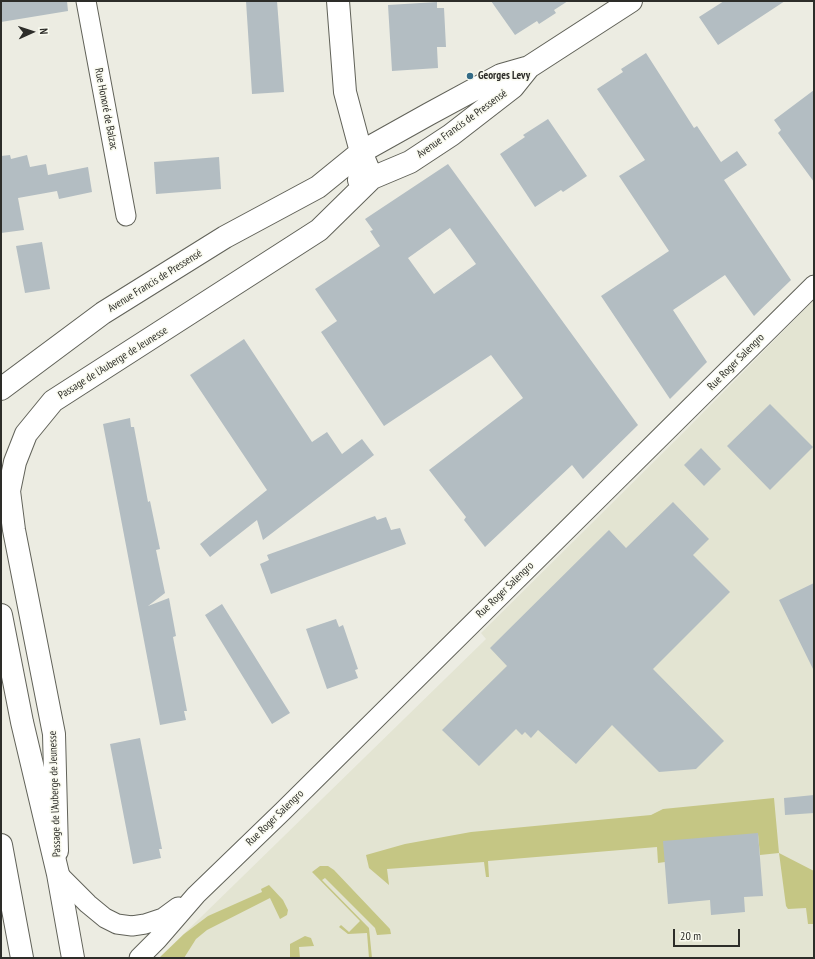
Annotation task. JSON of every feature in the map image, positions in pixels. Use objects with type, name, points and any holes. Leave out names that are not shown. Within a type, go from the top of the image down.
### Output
[{"type":"main road","points":[[338,1],[345,92],[361,152],[372,178]]},
{"type":"main road","name":"Avenue Francis de Pressensé","points":[[1,389],[110,309],[225,237],[318,187],[361,152],[501,75],[529,67],[631,1]]},
{"type":"main road","name":"Avenue Francis de Pressensé","points":[[318,187],[372,178],[410,162],[451,135],[513,87],[529,67]]},
{"type":"main road","name":"Passage de l'Auberge de Jeunesse","points":[[58,874],[54,734],[14,530],[9,491],[15,462],[26,434],[53,401],[124,357],[319,230],[372,178]]},
{"type":"main road","points":[[1,615],[22,722],[58,874],[73,958]]},
{"type":"main road","points":[[1,845],[22,958]]},
{"type":"street","name":"Rue Honoré de Balzac","points":[[86,1],[126,216]]},
{"type":"street","name":"Rue Roger Salengro","points":[[139,958],[157,940],[196,895],[283,811],[814,284]]},
{"type":"street","name":"Rue Roger Salengro","points":[[58,874],[88,904],[105,918],[117,924],[132,926],[163,918],[196,895]]},
{"type":"shaded area","points":[[814,300],[814,958],[159,958],[486,639],[481,633],[684,432]]},
{"type":"green space","points":[[774,798],[779,853],[760,855],[758,834],[658,863],[657,847],[488,861],[489,877],[486,877],[484,862],[387,869],[389,885],[369,868],[366,855],[405,844],[471,832],[651,815],[663,809]]},
{"type":"green space","points":[[779,853],[814,871],[814,924],[808,924],[806,908],[788,909],[786,906]]},
{"type":"green space","points":[[320,866],[328,866],[334,870],[390,929],[391,934],[377,935],[375,928],[325,878],[322,880],[369,928],[372,958],[369,958],[367,933],[348,934],[339,927],[341,925],[349,932],[360,921],[312,872]]},
{"type":"green space","points":[[269,885],[283,900],[288,910],[287,915],[280,919],[270,898],[207,930],[196,939],[184,958],[159,958],[184,934],[208,916],[262,892],[261,889]]},
{"type":"green space","points":[[305,936],[311,938],[314,946],[299,947],[300,958],[290,958],[290,944]]},
{"type":"building","points":[[1,1],[67,1],[68,11],[1,22]]},
{"type":"building","points":[[246,1],[277,1],[284,92],[252,94]]},
{"type":"building","points":[[491,1],[568,1],[554,10],[556,13],[539,24],[537,21],[515,35]]},
{"type":"building","points":[[724,1],[785,1],[718,45],[699,17]]},
{"type":"building","points":[[437,2],[437,8],[444,8],[446,47],[437,47],[438,68],[392,71],[388,5]]},
{"type":"building","points":[[646,53],[694,128],[697,126],[721,162],[737,151],[747,165],[724,180],[791,280],[754,316],[725,275],[673,310],[707,362],[670,399],[601,296],[669,251],[619,176],[645,160],[597,89],[623,72],[621,69]]},
{"type":"building","points":[[814,90],[814,182],[778,133],[781,130],[774,120]]},
{"type":"building","points":[[548,119],[587,176],[563,192],[561,190],[535,207],[500,154],[525,137],[523,135]]},
{"type":"building","points":[[10,155],[11,159],[27,155],[30,167],[46,164],[48,175],[88,167],[92,192],[59,199],[57,191],[18,198],[24,230],[1,233],[1,156]]},
{"type":"building","points":[[219,157],[221,189],[156,194],[154,162]]},
{"type":"building","points":[[448,164],[638,425],[583,479],[572,465],[485,547],[464,520],[466,517],[429,470],[523,398],[491,355],[384,426],[321,332],[337,321],[315,289],[380,246],[370,231],[373,230],[365,219]],"holes":[[[450,228],[476,264],[434,294],[408,258]]]},
{"type":"building","points":[[42,242],[50,289],[25,293],[16,246]]},
{"type":"building","points":[[244,339],[312,442],[327,432],[342,454],[362,439],[374,455],[263,540],[257,520],[210,557],[200,544],[267,490],[190,375]]},
{"type":"building","points":[[770,404],[813,447],[770,490],[727,446]]},
{"type":"building","points":[[130,418],[131,427],[134,427],[148,502],[150,501],[160,549],[156,550],[165,593],[148,606],[169,598],[176,636],[173,637],[187,711],[184,711],[186,720],[160,725],[103,424]]},
{"type":"building","points":[[701,448],[721,469],[704,486],[684,465]]},
{"type":"building","points":[[673,502],[709,539],[693,555],[730,592],[653,669],[724,741],[696,769],[659,772],[612,725],[576,764],[538,730],[531,738],[525,732],[522,735],[516,729],[479,766],[442,730],[507,666],[490,648],[609,530],[626,548]]},
{"type":"building","points":[[375,516],[377,520],[386,517],[391,530],[400,528],[406,544],[271,594],[260,564],[269,560],[267,555]]},
{"type":"building","points":[[814,583],[814,671],[779,600]]},
{"type":"building","points":[[222,604],[290,713],[272,724],[205,615]]},
{"type":"building","points":[[336,619],[339,627],[343,625],[358,669],[355,670],[358,678],[327,689],[306,629]]},
{"type":"building","points":[[140,738],[162,849],[159,849],[161,858],[133,864],[110,744]]},
{"type":"building","points":[[814,795],[814,813],[785,815],[784,798]]},
{"type":"building","points":[[758,833],[763,896],[744,897],[745,912],[711,915],[710,900],[668,904],[663,841]]},
{"type":"place","name":"Georges Levy","points":[[470,76]]}]
